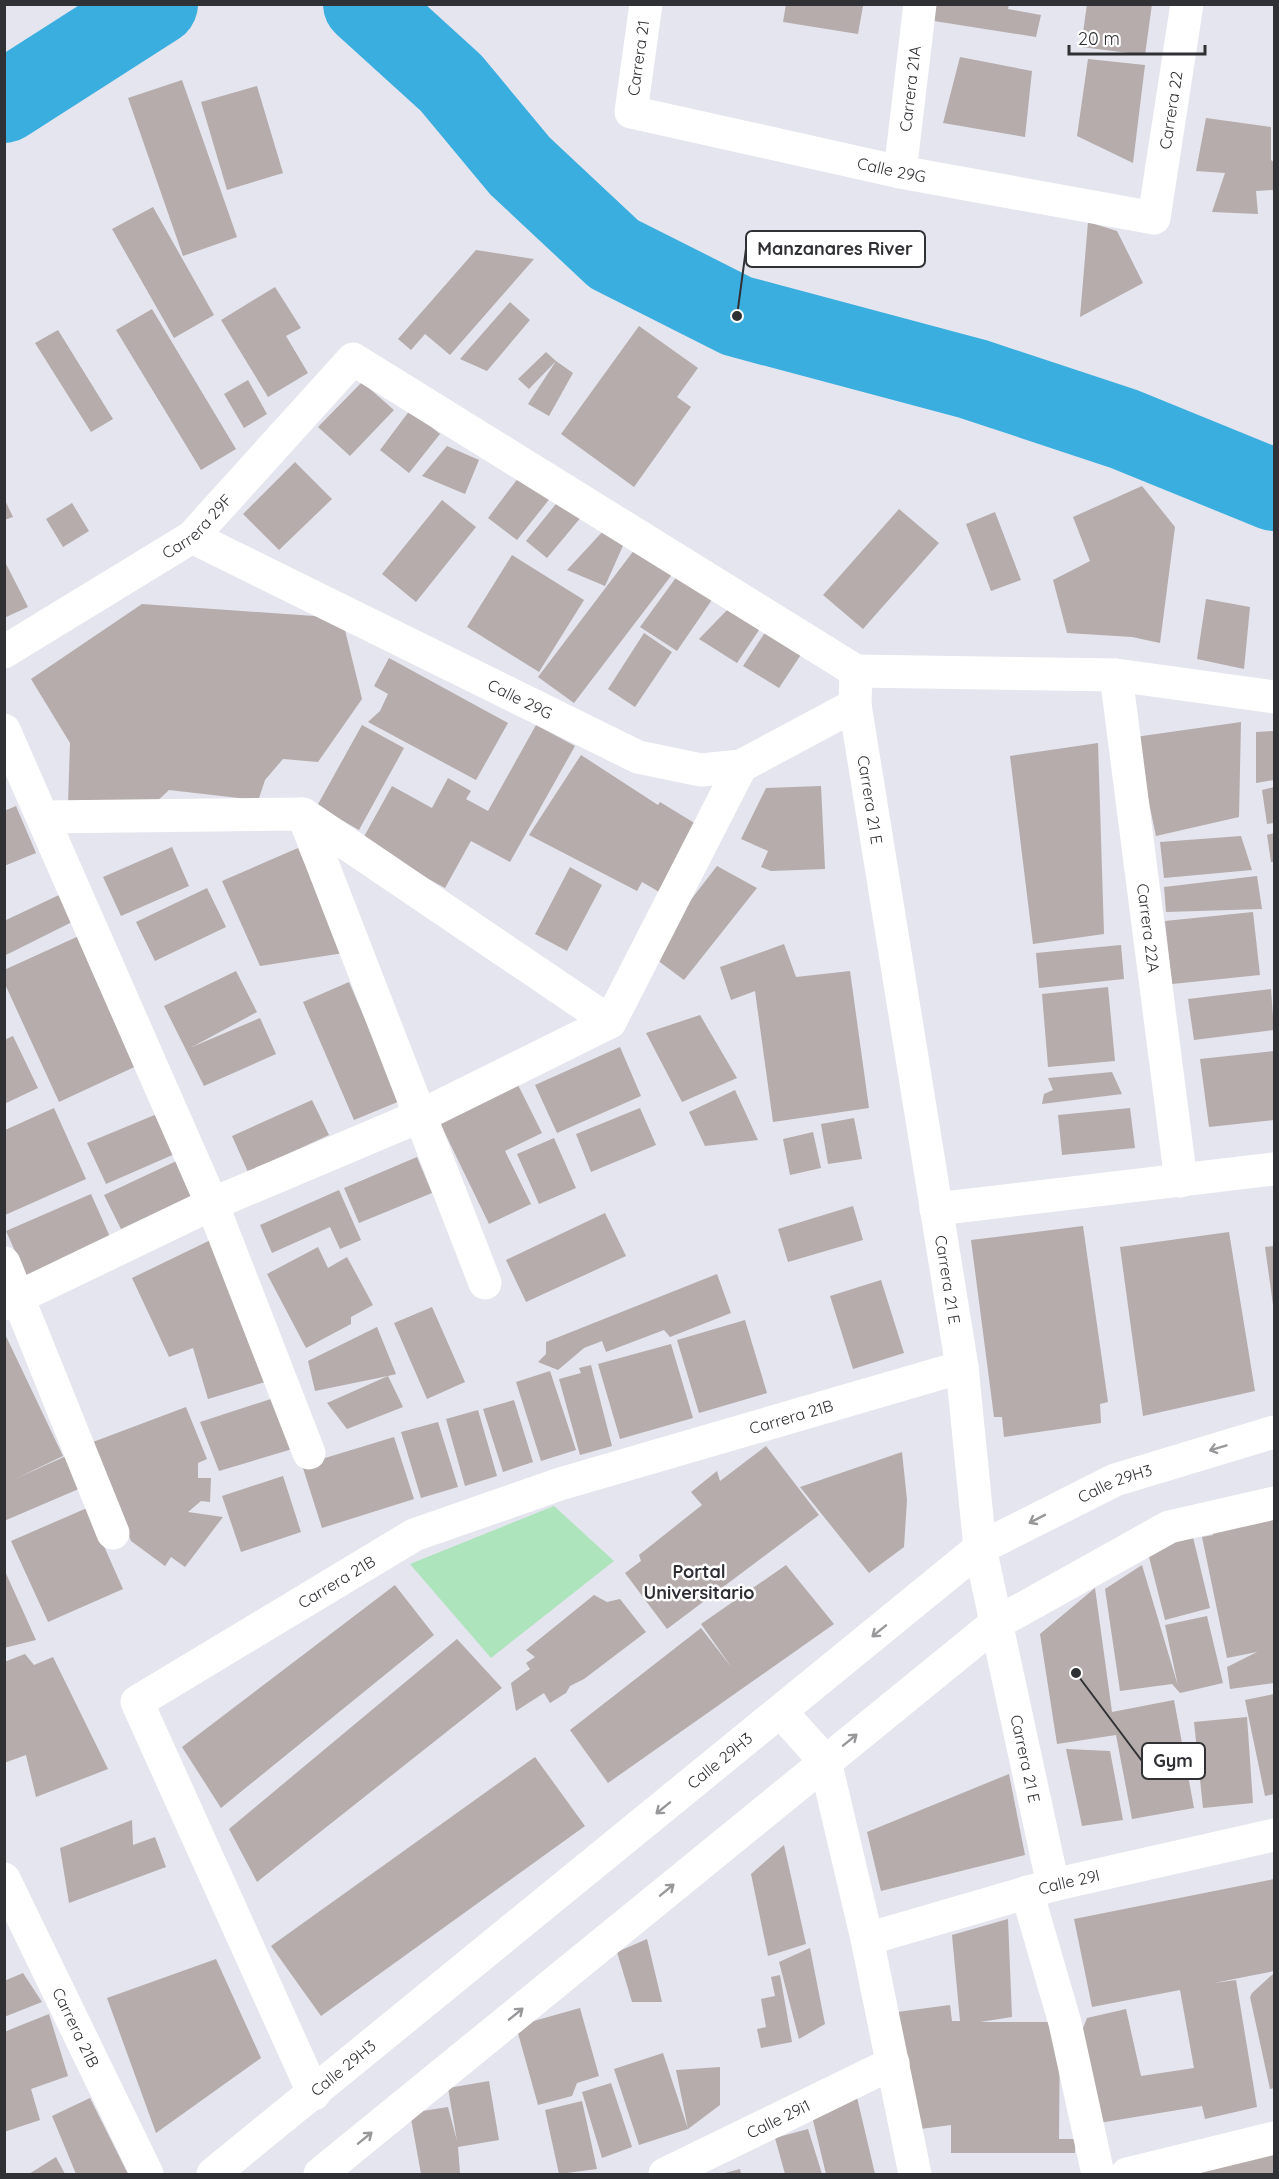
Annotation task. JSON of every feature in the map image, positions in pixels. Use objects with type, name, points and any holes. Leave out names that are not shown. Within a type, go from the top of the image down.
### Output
[{"type":"street","name":"Carrera 21","points":[[631,112],[646,4]]},
{"type":"street","name":"Carrera 21A","points":[[900,172],[920,4]]},
{"type":"street","name":"Carrera 22","points":[[1154,218],[1187,4]]},
{"type":"street","name":"Calle 29G","points":[[631,112],[900,172],[1154,218]]},
{"type":"street","name":"Carrera 29F","points":[[4,652],[192,537],[353,359],[856,671]]},
{"type":"street","name":"Calle 29G","points":[[192,537],[638,757],[701,770],[741,766],[855,705]]},
{"type":"street","points":[[856,671],[1116,675],[1275,697]]},
{"type":"street","name":"Carrera 21 E","points":[[856,671],[855,705],[962,1366],[981,1548],[1065,2023],[1098,2175]]},
{"type":"street","name":"Carrera 22A","points":[[1116,675],[1181,1181]]},
{"type":"street","points":[[4,730],[212,1204],[309,1453]]},
{"type":"street","points":[[12,1300],[212,1204],[418,1117],[610,1022],[741,766]]},
{"type":"street","points":[[44,818],[303,814],[610,1022]]},
{"type":"street","points":[[303,814],[418,1117],[485,1283]]},
{"type":"street","points":[[936,1209],[1275,1169]]},
{"type":"street","points":[[4,1263],[12,1300],[113,1533]]},
{"type":"street","name":"Carrera 21B","points":[[314,2094],[137,1702],[414,1535],[560,1484],[962,1366]]},
{"type":"street","name":"Calle 29H3","points":[[213,2175],[981,1548],[1115,1480],[1275,1432]]},
{"type":"street","points":[[331,2171],[825,1761],[995,1624],[1169,1527],[1275,1503]]},
{"type":"street","points":[[781,1712],[825,1761],[867,1939],[915,2175]]},
{"type":"street","name":"Calle 29I","points":[[867,1939],[1040,1889],[1275,1835]]},
{"type":"street","name":"Carrera 21B","points":[[4,1879],[147,2175]]},
{"type":"street","name":"Calle 29i1","points":[[665,2175],[892,2063]]},
{"type":"street","points":[[1127,2175],[1275,2138]]},
{"type":"green space","points":[[554,1506],[614,1561],[491,1658],[410,1564]]},
{"type":"building","points":[[786,4],[863,6],[858,34],[783,22]]},
{"type":"building","points":[[936,4],[1009,4],[1008,9],[1041,15],[1036,37],[934,21]]},
{"type":"building","points":[[1087,4],[1152,4],[1145,55],[1081,47]]},
{"type":"building","points":[[960,57],[1032,71],[1025,137],[943,123]]},
{"type":"building","points":[[1088,59],[1145,65],[1133,163],[1077,136]]},
{"type":"building","points":[[182,80],[237,237],[183,256],[128,98]]},
{"type":"building","points":[[257,86],[283,173],[227,190],[201,102]]},
{"type":"building","points":[[1206,118],[1271,127],[1274,190],[1256,191],[1258,214],[1212,212],[1225,173],[1196,171]]},
{"type":"building","points":[[153,207],[214,315],[174,338],[112,229]]},
{"type":"building","points":[[1088,222],[1117,231],[1143,283],[1080,317]]},
{"type":"building","points":[[476,250],[534,259],[450,355],[425,334],[411,350],[398,339]]},
{"type":"building","points":[[275,287],[301,328],[286,336],[308,373],[268,397],[221,320]]},
{"type":"building","points":[[510,302],[530,320],[487,371],[460,359]]},
{"type":"building","points":[[152,309],[236,449],[201,470],[116,330]]},
{"type":"building","points":[[639,326],[698,368],[677,397],[691,407],[634,487],[561,434]]},
{"type":"building","points":[[58,330],[113,419],[91,432],[35,343]]},
{"type":"building","points":[[546,352],[556,361],[529,389],[518,379]]},
{"type":"building","points":[[556,361],[573,373],[549,416],[528,404]]},
{"type":"building","points":[[248,380],[267,414],[244,428],[224,394]]},
{"type":"building","points":[[362,382],[394,410],[350,456],[318,427]]},
{"type":"building","points":[[410,410],[440,434],[409,473],[380,450]]},
{"type":"building","points":[[447,446],[479,460],[465,494],[422,476]]},
{"type":"building","points":[[295,462],[332,499],[279,550],[243,514]]},
{"type":"building","points":[[525,469],[555,492],[517,540],[488,518]]},
{"type":"building","points":[[1142,486],[1175,527],[1160,643],[1132,637],[1067,633],[1053,580],[1090,561],[1073,517]]},
{"type":"building","points":[[4,498],[13,517],[4,520]]},
{"type":"building","points":[[560,499],[582,516],[547,558],[526,541]]},
{"type":"building","points":[[442,500],[476,527],[416,602],[382,574]]},
{"type":"building","points":[[72,503],[89,531],[63,547],[46,519]]},
{"type":"building","points":[[899,509],[939,543],[863,629],[823,595]]},
{"type":"building","points":[[995,512],[1021,580],[991,591],[966,524]]},
{"type":"building","points":[[604,530],[626,539],[605,586],[567,570]]},
{"type":"building","points":[[638,545],[674,572],[574,703],[538,677]]},
{"type":"building","points":[[512,555],[584,600],[539,672],[467,627]]},
{"type":"building","points":[[4,560],[28,607],[4,618]]},
{"type":"building","points":[[683,568],[718,591],[677,651],[640,627]]},
{"type":"building","points":[[1206,599],[1250,607],[1244,669],[1197,659]]},
{"type":"building","points":[[142,604],[342,618],[362,699],[318,762],[283,759],[265,780],[257,804],[239,798],[169,790],[151,807],[68,804],[70,743],[31,679]]},
{"type":"building","points":[[730,607],[761,627],[737,663],[699,639]]},
{"type":"building","points":[[768,628],[804,650],[779,688],[743,666]]},
{"type":"building","points":[[644,633],[672,652],[635,707],[608,689]]},
{"type":"building","points":[[389,658],[508,723],[476,780],[368,722],[380,711],[388,694],[374,686]]},
{"type":"building","points":[[1241,722],[1239,817],[1156,836],[1135,737]]},
{"type":"building","points":[[362,725],[404,748],[359,830],[317,806]]},
{"type":"building","points":[[536,725],[575,746],[510,862],[471,841],[445,888],[361,842],[392,786],[432,808],[448,778],[471,791],[466,799],[488,811]]},
{"type":"building","points":[[1274,731],[1274,780],[1256,783],[1256,732]]},
{"type":"building","points":[[1098,743],[1104,934],[1033,944],[1010,756]]},
{"type":"building","points":[[581,755],[658,805],[660,802],[701,827],[661,893],[642,882],[637,891],[529,835]]},
{"type":"building","points":[[821,786],[825,869],[771,871],[761,867],[768,851],[741,839],[766,788]]},
{"type":"building","points":[[1274,787],[1274,823],[1267,824],[1262,790]]},
{"type":"building","points":[[16,806],[36,853],[4,866],[4,811]]},
{"type":"building","points":[[1274,833],[1274,862],[1271,862],[1267,835]]},
{"type":"building","points":[[1241,836],[1252,870],[1164,878],[1160,842]]},
{"type":"building","points":[[172,847],[189,886],[121,916],[103,877]]},
{"type":"building","points":[[298,848],[344,953],[260,966],[222,881]]},
{"type":"building","points":[[717,866],[757,888],[684,980],[649,954]]},
{"type":"building","points":[[570,867],[602,885],[567,951],[535,934]]},
{"type":"building","points":[[1257,876],[1262,909],[1166,912],[1164,887]]},
{"type":"building","points":[[207,888],[226,927],[155,961],[136,922]]},
{"type":"building","points":[[59,895],[72,922],[4,956],[4,921]]},
{"type":"building","points":[[1253,912],[1260,975],[1172,984],[1165,921]]},
{"type":"building","points":[[81,935],[143,1063],[59,1102],[4,982],[4,970]]},
{"type":"building","points":[[784,944],[796,977],[850,971],[869,1108],[773,1122],[755,991],[731,1000],[720,967]]},
{"type":"building","points":[[1121,945],[1124,979],[1039,988],[1036,953]]},
{"type":"building","points":[[236,971],[257,1012],[192,1047],[260,1018],[276,1054],[204,1086],[164,1006]]},
{"type":"building","points":[[349,982],[400,1101],[354,1120],[303,1002]]},
{"type":"building","points":[[1108,987],[1115,1061],[1048,1067],[1042,994]]},
{"type":"building","points":[[1271,989],[1274,1030],[1194,1040],[1188,999]]},
{"type":"building","points":[[700,1015],[737,1078],[682,1102],[646,1033]]},
{"type":"building","points":[[13,1036],[38,1088],[4,1104],[4,1040]]},
{"type":"building","points":[[620,1047],[641,1096],[557,1133],[535,1085]]},
{"type":"building","points":[[1274,1051],[1274,1120],[1209,1127],[1200,1059]]},
{"type":"building","points":[[1112,1072],[1122,1094],[1042,1104],[1044,1094],[1053,1090],[1048,1078]]},
{"type":"building","points":[[517,1083],[542,1133],[505,1151],[531,1204],[489,1224],[439,1121]]},
{"type":"building","points":[[735,1090],[758,1140],[705,1146],[689,1112]]},
{"type":"building","points":[[312,1100],[329,1135],[248,1172],[232,1136]]},
{"type":"building","points":[[54,1108],[86,1179],[5,1215],[5,1130]]},
{"type":"building","points":[[640,1108],[656,1145],[591,1172],[576,1134]]},
{"type":"building","points":[[1130,1108],[1135,1148],[1062,1155],[1058,1115]]},
{"type":"building","points":[[157,1114],[177,1153],[106,1184],[87,1143]]},
{"type":"building","points":[[854,1118],[862,1159],[828,1164],[821,1124]]},
{"type":"building","points":[[813,1132],[821,1168],[790,1175],[783,1139]]},
{"type":"building","points":[[554,1138],[576,1188],[539,1204],[517,1154]]},
{"type":"building","points":[[185,1157],[201,1191],[121,1229],[104,1195]]},
{"type":"building","points":[[417,1157],[432,1193],[359,1223],[344,1188]]},
{"type":"building","points":[[339,1190],[361,1240],[340,1249],[330,1227],[272,1253],[260,1225]]},
{"type":"building","points":[[91,1194],[111,1239],[26,1276],[6,1231]]},
{"type":"building","points":[[853,1206],[863,1240],[788,1262],[778,1229]]},
{"type":"building","points":[[605,1213],[626,1256],[526,1302],[506,1260]]},
{"type":"building","points":[[1083,1226],[1108,1402],[1100,1404],[1101,1423],[1004,1437],[1002,1417],[994,1417],[971,1240]]},
{"type":"building","points":[[1229,1232],[1255,1391],[1143,1416],[1120,1247]]},
{"type":"building","points":[[223,1234],[272,1380],[208,1399],[193,1348],[169,1357],[132,1278]]},
{"type":"building","points":[[1274,1246],[1274,1304],[1273,1305],[1265,1247]]},
{"type":"building","points":[[318,1247],[328,1268],[347,1257],[373,1305],[351,1317],[351,1324],[306,1348],[267,1274]]},
{"type":"building","points":[[717,1274],[731,1313],[670,1337],[664,1330],[606,1352],[602,1341],[584,1348],[558,1370],[538,1362],[546,1354],[546,1342]]},
{"type":"building","points":[[881,1280],[904,1353],[853,1369],[830,1296]]},
{"type":"building","points":[[432,1307],[465,1382],[427,1399],[394,1323]]},
{"type":"building","points":[[745,1320],[767,1393],[699,1413],[677,1340]]},
{"type":"building","points":[[377,1327],[396,1374],[315,1391],[308,1361]]},
{"type":"building","points":[[4,1332],[63,1456],[15,1479],[66,1456],[81,1488],[4,1521]]},
{"type":"building","points":[[671,1344],[693,1418],[620,1439],[598,1364]]},
{"type":"building","points":[[591,1365],[612,1446],[580,1455],[559,1379],[581,1373],[579,1368]]},
{"type":"building","points":[[550,1371],[576,1450],[541,1461],[516,1382]]},
{"type":"building","points":[[388,1376],[403,1407],[347,1429],[327,1403]]},
{"type":"building","points":[[280,1396],[299,1447],[219,1471],[200,1422]]},
{"type":"building","points":[[514,1400],[533,1462],[503,1472],[483,1409]]},
{"type":"building","points":[[186,1407],[207,1459],[198,1463],[198,1478],[211,1478],[210,1502],[201,1501],[188,1512],[223,1517],[185,1567],[171,1557],[165,1566],[131,1541],[93,1442]]},
{"type":"building","points":[[478,1410],[497,1476],[465,1486],[446,1419]]},
{"type":"building","points":[[438,1422],[458,1487],[421,1498],[401,1432]]},
{"type":"building","points":[[394,1437],[414,1499],[322,1528],[302,1465]]},
{"type":"building","points":[[766,1446],[819,1515],[667,1629],[625,1573],[641,1561],[639,1555],[702,1505],[691,1492],[717,1471],[720,1481]]},
{"type":"building","points":[[902,1452],[907,1500],[904,1547],[869,1573],[800,1487]]},
{"type":"building","points":[[283,1476],[301,1532],[241,1552],[222,1496]]},
{"type":"building","points":[[87,1508],[123,1589],[48,1622],[11,1541]]},
{"type":"building","points":[[1274,1516],[1274,1683],[1230,1689],[1227,1667],[1257,1652],[1227,1658],[1202,1537],[1213,1535],[1210,1521]]},
{"type":"building","points":[[1192,1533],[1210,1608],[1165,1620],[1149,1557]]},
{"type":"building","points":[[786,1565],[834,1624],[608,1783],[570,1730],[701,1628],[732,1668],[701,1624]]},
{"type":"building","points":[[1142,1565],[1178,1686],[1165,1625],[1207,1616],[1223,1683],[1180,1693],[1172,1684],[1120,1691],[1105,1589]]},
{"type":"building","points":[[4,1569],[36,1640],[4,1648]]},
{"type":"building","points":[[395,1585],[434,1635],[221,1808],[182,1747]]},
{"type":"building","points":[[1095,1588],[1112,1712],[1174,1700],[1194,1808],[1132,1819],[1116,1735],[1057,1744],[1040,1634]]},
{"type":"building","points":[[594,1595],[607,1602],[620,1599],[646,1632],[550,1703],[544,1693],[516,1711],[511,1683],[530,1669],[526,1663],[535,1657],[526,1650]]},
{"type":"building","points":[[457,1639],[502,1688],[257,1882],[229,1829]]},
{"type":"building","points":[[25,1654],[34,1665],[53,1657],[108,1769],[36,1797],[26,1755],[4,1763],[4,1662]]},
{"type":"building","points":[[1274,1694],[1274,1794],[1265,1796],[1245,1700]]},
{"type":"building","points":[[1247,1717],[1253,1803],[1203,1808],[1194,1722]]},
{"type":"building","points":[[1066,1749],[1110,1751],[1123,1820],[1082,1826]]},
{"type":"building","points":[[535,1757],[585,1826],[321,2016],[271,1946]]},
{"type":"building","points":[[1009,1774],[1025,1855],[881,1891],[867,1832]]},
{"type":"building","points":[[132,1820],[133,1845],[155,1837],[166,1867],[69,1903],[60,1848]]},
{"type":"building","points":[[784,1845],[806,1944],[768,1956],[751,1874]]},
{"type":"building","points":[[1274,1879],[1274,1971],[1214,1983],[1236,1980],[1257,2107],[1205,2119],[1202,2106],[1099,2123],[1080,2036],[1087,2018],[1126,2009],[1141,2076],[1194,2068],[1180,1990],[1092,2007],[1074,1919]]},
{"type":"building","points":[[1008,1919],[1012,2017],[980,2022],[1060,2022],[1059,2139],[1075,2139],[1075,2153],[951,2153],[951,2125],[913,2130],[897,2012],[950,2005],[952,2021],[960,2021],[952,1935]]},
{"type":"building","points":[[647,1939],[662,2002],[632,2002],[617,1952]]},
{"type":"building","points":[[810,1948],[825,2024],[799,2039],[779,1962]]},
{"type":"building","points":[[216,1959],[261,2058],[156,2133],[107,1998]]},
{"type":"building","points":[[23,1973],[42,2002],[4,2017],[4,1981]]},
{"type":"building","points":[[1274,1973],[1274,2088],[1270,2089],[1250,1997]]},
{"type":"building","points":[[780,1975],[792,2042],[761,2048],[757,2029],[766,2027],[761,1999],[775,1996],[771,1977]]},
{"type":"building","points":[[580,2008],[599,2076],[577,2083],[572,2096],[538,2105],[516,2026]]},
{"type":"building","points":[[49,2014],[68,2076],[31,2089],[40,2120],[4,2132],[4,2032]]},
{"type":"building","points":[[663,2053],[688,2129],[639,2145],[614,2069]]},
{"type":"building","points":[[720,2067],[720,2105],[688,2129],[676,2070]]},
{"type":"building","points":[[489,2081],[499,2140],[458,2147],[460,2173],[421,2174],[410,2113],[448,2107],[457,2141],[448,2088]]},
{"type":"building","points":[[611,2083],[632,2147],[602,2158],[582,2092]]},
{"type":"building","points":[[855,2089],[875,2174],[826,2174],[811,2112]]},
{"type":"building","points":[[90,2098],[128,2174],[76,2174],[52,2116]]},
{"type":"building","points":[[582,2101],[597,2169],[559,2174],[545,2110]]},
{"type":"building","points":[[808,2129],[822,2174],[785,2174],[775,2138]]},
{"type":"building","points":[[1274,2152],[1274,2174],[1175,2174]]},
{"type":"building","points":[[56,2157],[65,2174],[29,2174]]},
{"type":"building","points":[[740,2169],[741,2174],[721,2174]]},
{"type":"waterway","points":[[4,102],[157,4]]},
{"type":"waterway","points":[[364,4],[451,83],[520,166],[614,254],[737,316],[973,379],[1124,429],[1274,490]]},
{"type":"place","name":"Manzanares River","points":[[737,316]]},
{"type":"place","name":"Gym","points":[[1076,1673]]},
{"type":"district","name":"Portal Universitario","points":[[699,1582]]}]
